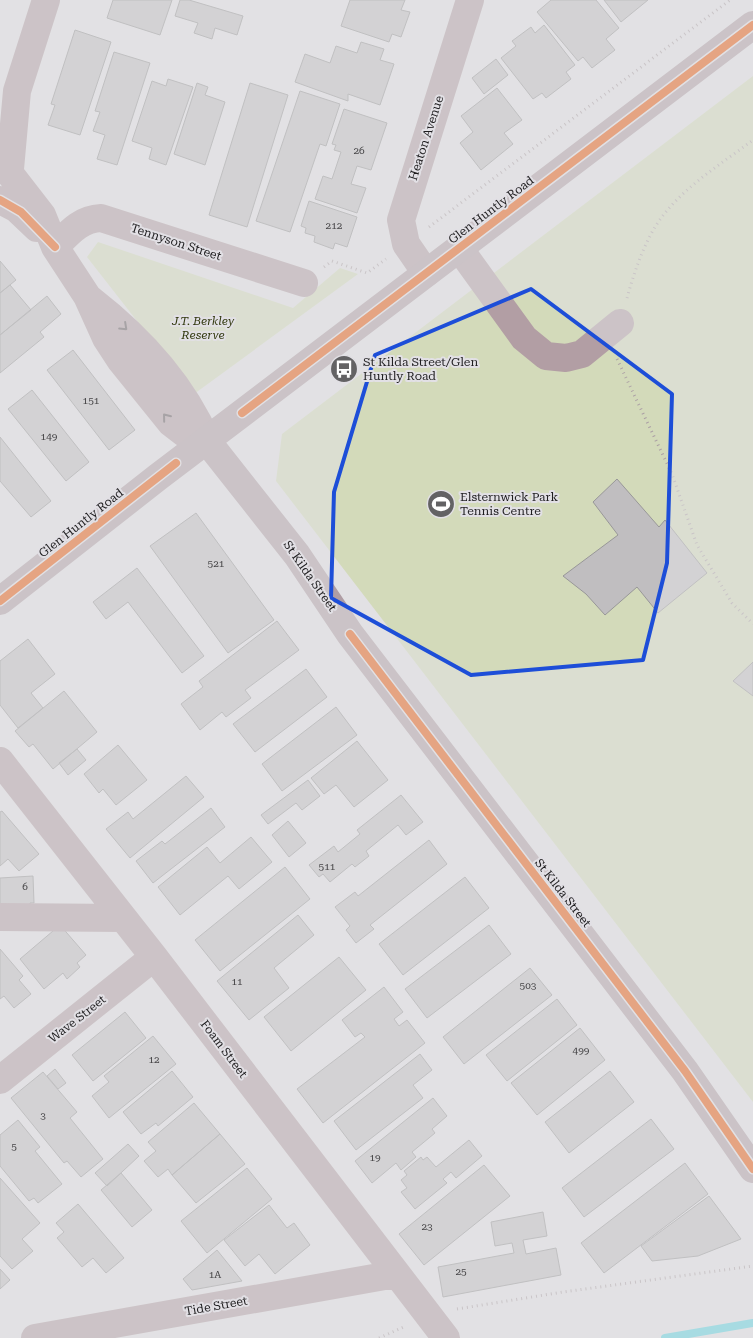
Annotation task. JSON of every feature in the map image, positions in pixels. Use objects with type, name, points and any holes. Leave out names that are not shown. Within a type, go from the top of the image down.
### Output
[{"type":"main road","name":"Glen Huntly Road","points":[[0,601],[158,477],[753,26]]},
{"type":"main road","name":"St Kilda Street","points":[[207,441],[292,549],[350,634],[685,1071],[753,1170]]},
{"type":"street","points":[[46,0],[17,91],[5,174],[42,215],[55,247],[86,296],[113,349],[171,423],[184,433],[207,441]]},
{"type":"street","name":"Heaton Avenue","points":[[426,273],[406,244],[401,220],[470,0]]},
{"type":"street","points":[[0,120],[17,91]]},
{"type":"street","points":[[0,200],[21,212],[55,247]]},
{"type":"street","name":"Tennyson Street","points":[[55,247],[86,220],[102,218],[304,284]]},
{"type":"street","points":[[459,248],[524,338],[546,356],[566,358],[582,354],[612,330]]},
{"type":"street","name":"Foam Street","points":[[0,761],[446,1338]]},
{"type":"street","points":[[0,917],[123,918]]},
{"type":"street","name":"Wave Street","points":[[0,1080],[154,958]]},
{"type":"street","name":"Tide Street","points":[[36,1338],[396,1274]]},
{"type":"path","points":[[304,284],[332,261],[367,273],[730,0]]},
{"type":"path","points":[[753,140],[698,182],[671,207],[656,226],[637,262],[612,330],[640,403],[672,474],[697,545],[732,602],[753,624]]},
{"type":"path","points":[[429,1316],[448,1310],[563,1292],[753,1266]]},
{"type":"highlighted area","points":[[531,289],[672,394],[667,563],[643,660],[471,675],[331,598],[334,492],[375,355]]},
{"type":"green space","points":[[753,76],[753,1102],[276,481],[282,434]]},
{"type":"green space","name":"J.T. Berkley Reserve","points":[[98,242],[293,308],[340,268],[358,274],[194,394],[87,257]]},
{"type":"building","points":[[113,0],[172,0],[160,35],[107,18]]},
{"type":"building","points":[[180,0],[189,0],[243,16],[237,35],[215,28],[212,39],[194,33],[198,23],[175,16]]},
{"type":"building","points":[[350,0],[405,0],[401,10],[410,12],[401,37],[392,34],[389,42],[341,26]]},
{"type":"building","points":[[551,0],[596,0],[619,28],[606,39],[615,50],[592,68],[583,57],[578,61],[537,12]]},
{"type":"building","points":[[604,0],[648,0],[621,22]]},
{"type":"building","points":[[544,25],[575,65],[566,72],[571,79],[546,98],[542,93],[533,99],[501,58],[516,46],[512,41],[531,27],[535,33]]},
{"type":"building","points":[[75,30],[111,42],[80,135],[48,125],[55,105],[51,104]]},
{"type":"building","points":[[361,42],[384,49],[380,60],[394,64],[380,105],[348,94],[348,101],[295,82],[305,54],[330,63],[336,46],[357,53]]},
{"type":"building","points":[[114,52],[150,63],[117,165],[97,159],[105,135],[93,131],[100,112],[95,111]]},
{"type":"building","points":[[496,59],[508,75],[484,94],[472,78]]},
{"type":"building","points":[[168,79],[193,87],[166,165],[149,159],[152,148],[132,141],[152,81],[166,86]]},
{"type":"building","points":[[197,83],[208,87],[205,95],[225,102],[205,165],[174,154]]},
{"type":"building","points":[[250,83],[288,95],[247,227],[209,215]]},
{"type":"building","points":[[497,88],[522,120],[504,133],[513,144],[481,170],[460,143],[473,132],[461,116]]},
{"type":"building","points":[[300,91],[340,104],[326,146],[320,144],[290,232],[256,221]]},
{"type":"building","points":[[344,109],[387,123],[371,170],[357,166],[351,184],[366,188],[357,213],[315,199],[323,176],[332,179],[341,152],[334,150],[336,145],[332,144]]},
{"type":"building","points":[[309,201],[357,217],[347,247],[335,243],[333,249],[314,242],[315,236],[305,233],[306,228],[301,226]]},
{"type":"building","points":[[0,261],[16,280],[0,293]]},
{"type":"building","points":[[10,285],[31,310],[0,335],[0,293]]},
{"type":"building","points":[[47,296],[61,314],[40,332],[44,337],[0,373],[0,335]]},
{"type":"building","points":[[73,350],[135,430],[109,450],[47,370]]},
{"type":"building","points":[[32,390],[89,462],[66,481],[8,409]]},
{"type":"building","points":[[0,437],[51,501],[31,517],[0,481]]},
{"type":"building","points":[[617,479],[659,527],[665,520],[707,573],[658,613],[637,587],[605,615],[586,594],[563,576],[618,535],[593,502]]},
{"type":"building","points":[[196,513],[274,620],[228,653],[150,546]]},
{"type":"building","points":[[137,568],[204,656],[182,673],[128,602],[106,619],[93,602]]},
{"type":"building","points":[[277,621],[299,650],[245,690],[251,698],[226,717],[222,712],[200,730],[181,704],[203,687],[199,681]]},
{"type":"building","points":[[28,639],[55,674],[31,693],[43,708],[18,728],[0,705],[0,661]]},
{"type":"building","points":[[753,662],[753,696],[733,681]]},
{"type":"building","points":[[306,669],[327,697],[255,752],[233,724]]},
{"type":"building","points":[[64,691],[97,732],[53,769],[33,744],[29,747],[15,731]]},
{"type":"building","points":[[336,707],[357,735],[282,791],[262,764]]},
{"type":"building","points":[[357,741],[388,780],[354,807],[336,785],[324,794],[311,778]]},
{"type":"building","points":[[118,745],[147,780],[116,805],[103,789],[99,793],[84,774]]},
{"type":"building","points":[[77,749],[86,760],[68,775],[59,763]]},
{"type":"building","points":[[186,776],[204,797],[130,858],[106,829],[128,812],[133,819]]},
{"type":"building","points":[[308,780],[320,796],[302,810],[296,803],[268,824],[261,815]]},
{"type":"building","points":[[401,795],[423,822],[406,835],[398,825],[366,851],[369,856],[355,867],[352,864],[330,882],[323,874],[319,877],[309,865],[334,846],[338,852],[360,834],[357,830]]},
{"type":"building","points":[[211,808],[225,827],[153,883],[136,861],[162,841],[165,844]]},
{"type":"building","points":[[2,811],[39,854],[19,871],[8,859],[0,866],[0,812]]},
{"type":"building","points":[[288,821],[306,843],[289,857],[272,835]]},
{"type":"building","points":[[251,837],[272,862],[239,889],[228,876],[180,915],[158,887],[207,847],[220,863]]},
{"type":"building","points":[[429,840],[447,864],[370,925],[374,929],[356,943],[346,930],[350,926],[335,907],[355,892],[358,896]]},
{"type":"building","points":[[285,867],[310,899],[220,971],[195,940]]},
{"type":"building","points":[[33,876],[34,903],[30,903],[30,906],[0,904],[0,878]]},
{"type":"building","points":[[465,877],[489,908],[403,975],[379,944]]},
{"type":"building","points":[[298,915],[314,935],[274,968],[289,988],[249,1020],[217,981]]},
{"type":"building","points":[[60,925],[86,955],[77,963],[80,967],[67,979],[63,973],[44,989],[20,959]]},
{"type":"building","points":[[489,925],[511,954],[427,1018],[405,989]]},
{"type":"building","points":[[0,949],[23,976],[19,980],[31,994],[14,1008],[4,996],[0,999]]},
{"type":"building","points":[[339,957],[366,990],[291,1051],[264,1017]]},
{"type":"building","points":[[530,968],[552,995],[464,1064],[443,1037]]},
{"type":"building","points":[[384,987],[403,1012],[394,1019],[399,1026],[407,1020],[425,1043],[323,1123],[297,1089],[365,1037],[361,1033],[355,1037],[342,1020]]},
{"type":"building","points":[[557,999],[577,1025],[507,1081],[486,1055]]},
{"type":"building","points":[[125,1012],[146,1038],[93,1081],[72,1055]]},
{"type":"building","points":[[580,1028],[605,1060],[537,1115],[511,1083]]},
{"type":"building","points":[[153,1036],[176,1064],[109,1118],[92,1096],[109,1082],[104,1076]]},
{"type":"building","points":[[420,1054],[432,1070],[413,1085],[423,1098],[356,1150],[334,1121]]},
{"type":"building","points":[[55,1069],[66,1083],[58,1089],[47,1076]]},
{"type":"building","points":[[172,1071],[193,1097],[158,1126],[156,1123],[141,1134],[123,1112]]},
{"type":"building","points":[[610,1071],[634,1102],[569,1153],[545,1122]]},
{"type":"building","points":[[43,1072],[77,1112],[70,1118],[103,1159],[81,1177],[67,1161],[64,1163],[11,1098]]},
{"type":"building","points":[[433,1098],[447,1116],[432,1129],[435,1133],[412,1152],[416,1157],[401,1170],[396,1163],[372,1183],[355,1161]]},
{"type":"building","points":[[194,1103],[220,1134],[172,1175],[168,1169],[158,1177],[144,1161],[156,1151],[148,1142]]},
{"type":"building","points":[[651,1119],[674,1149],[584,1217],[562,1188]]},
{"type":"building","points":[[18,1120],[40,1147],[35,1151],[62,1184],[38,1203],[34,1198],[29,1201],[0,1166],[0,1135]]},
{"type":"building","points":[[220,1134],[245,1164],[196,1203],[172,1175]]},
{"type":"building","points":[[469,1140],[482,1156],[456,1178],[451,1172],[443,1179],[447,1183],[415,1209],[401,1192],[407,1188],[401,1180],[407,1175],[404,1171],[421,1157],[423,1160],[427,1157],[436,1167]]},
{"type":"building","points":[[128,1144],[139,1156],[107,1186],[95,1173]]},
{"type":"building","points":[[685,1163],[708,1194],[604,1273],[581,1243]]},
{"type":"building","points":[[484,1165],[510,1196],[424,1265],[399,1234]]},
{"type":"building","points":[[247,1168],[272,1199],[207,1253],[181,1221]]},
{"type":"building","points":[[121,1173],[152,1210],[132,1227],[101,1190]]},
{"type":"building","points":[[0,1178],[40,1223],[22,1239],[33,1251],[12,1269],[0,1256]]},
{"type":"building","points":[[709,1196],[741,1239],[698,1256],[652,1261],[641,1246]]},
{"type":"building","points":[[78,1204],[124,1258],[106,1273],[93,1258],[82,1267],[57,1238],[64,1232],[56,1223]]},
{"type":"building","points":[[269,1205],[287,1228],[294,1223],[310,1245],[275,1274],[259,1254],[245,1266],[224,1240]]},
{"type":"building","points":[[543,1212],[547,1236],[523,1240],[526,1254],[556,1248],[561,1275],[443,1297],[438,1267],[514,1253],[512,1243],[495,1246],[491,1222]]},
{"type":"building","points":[[217,1250],[242,1281],[192,1290],[183,1279]]},
{"type":"building","points":[[0,1269],[10,1280],[0,1289]]},
{"type":"waterway","points":[[665,1338],[753,1323]]},
{"type":"cycle path","points":[[242,413],[753,25]]},
{"type":"cycle path","points":[[0,200],[21,212],[55,247]]},
{"type":"cycle path","points":[[0,601],[176,463]]},
{"type":"cycle path","points":[[350,634],[685,1071],[753,1169]]},
{"type":"place","name":"St Kilda Street/Glen Huntly Road","points":[[344,369]]},
{"type":"place","name":"Elsternwick Park Tennis Centre","points":[[441,504]]}]
